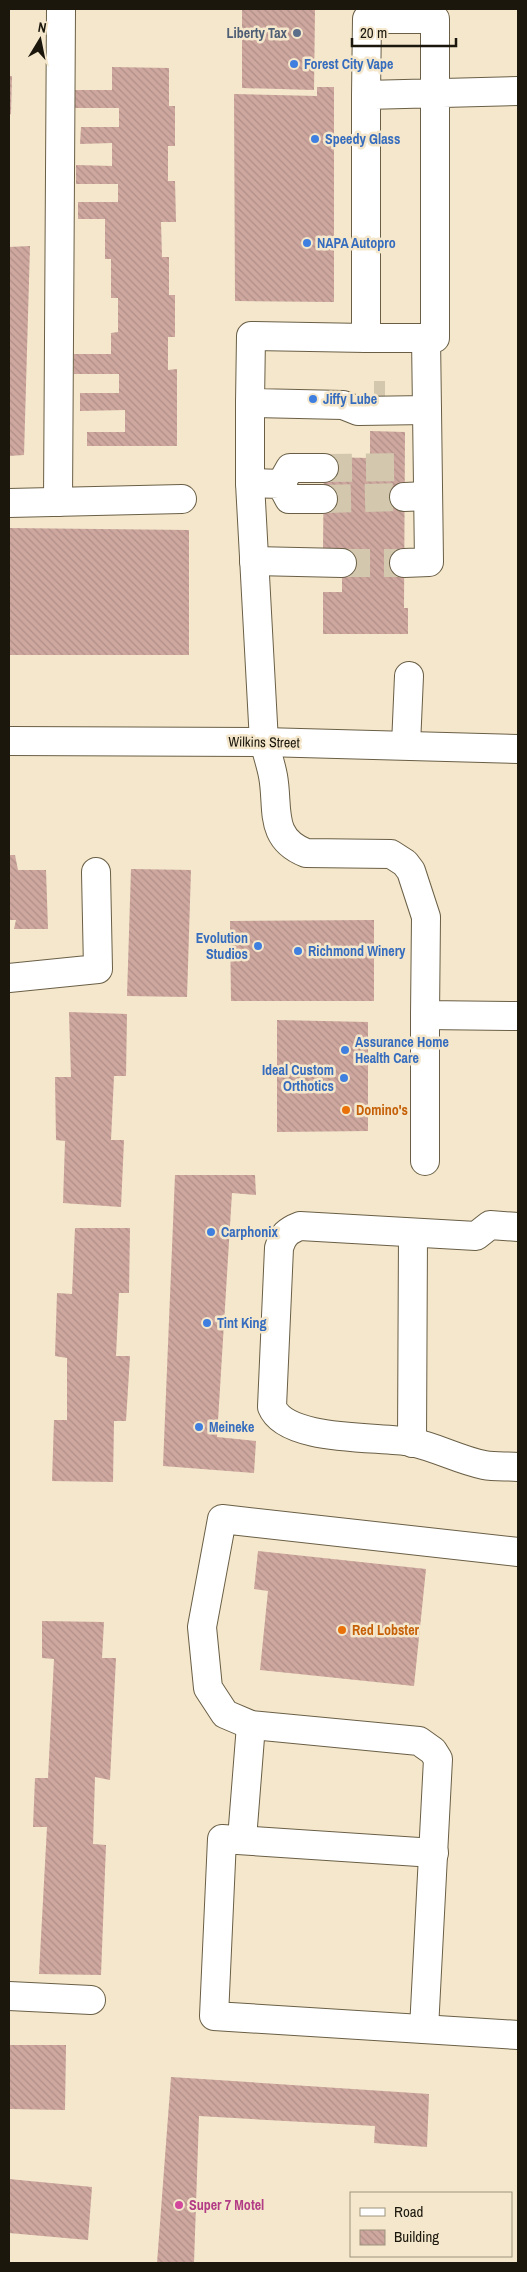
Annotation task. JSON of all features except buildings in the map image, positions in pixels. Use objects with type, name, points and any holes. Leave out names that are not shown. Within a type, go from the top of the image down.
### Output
[{"type":"street","points":[[58,502],[61,9]]},
{"type":"street","points":[[366,338],[367,19],[435,19],[435,338],[366,338],[251,336],[250,403],[250,483],[264,742],[274,778],[274,808],[278,827],[286,840],[296,849],[316,854],[391,854],[405,863],[412,871],[426,917],[425,1161]]},
{"type":"street","points":[[366,95],[518,91]]},
{"type":"street","points":[[404,563],[428,562],[416,496],[416,467],[427,402],[426,338]]},
{"type":"street","points":[[343,405],[350,395],[380,395],[427,402]]},
{"type":"street","points":[[250,403],[343,405],[358,411],[427,402]]},
{"type":"street","points":[[281,484],[290,468],[324,468]]},
{"type":"street","points":[[250,483],[281,484]]},
{"type":"street","points":[[281,484],[290,498],[323,499]]},
{"type":"street","points":[[9,503],[182,499]]},
{"type":"street","points":[[254,561],[342,563]]},
{"type":"street","points":[[406,745],[409,676]]},
{"type":"street","name":"Wilkins Street","points":[[9,741],[264,742],[518,749]]},
{"type":"street","points":[[9,978],[98,969],[96,872]]},
{"type":"street","points":[[425,1015],[518,1016]]},
{"type":"street","points":[[518,1227],[490,1225],[476,1236],[300,1226],[290,1230],[283,1236],[279,1248],[272,1407],[279,1418],[294,1426],[312,1432],[412,1442],[485,1466],[518,1467]]},
{"type":"street","points":[[412,1442],[413,1233]]},
{"type":"street","points":[[424,2029],[439,1771],[438,1759],[428,1746],[419,1741],[250,1725],[225,1714],[208,1688],[202,1626],[222,1519],[518,1552]]},
{"type":"street","points":[[242,1840],[250,1725]]},
{"type":"street","points":[[434,1853],[222,1839],[214,2016],[518,2035]]},
{"type":"street","points":[[9,1996],[91,2000]]},
{"type":"tunnel","points":[[374,395],[385,395]]},
{"type":"tunnel","points":[[324,468],[405,467]]},
{"type":"tunnel","points":[[323,499],[404,497]]},
{"type":"tunnel","points":[[342,563],[404,563]]},
{"type":"place","name":"Liberty Tax","points":[[297,33]]},
{"type":"place","name":"Forest City Vape","points":[[294,64]]},
{"type":"place","name":"Speedy Glass","points":[[315,139]]},
{"type":"place","name":"NAPA Autopro","points":[[307,243]]},
{"type":"place","name":"Jiffy Lube","points":[[313,399]]},
{"type":"place","name":"Evolution Studios","points":[[258,946]]},
{"type":"place","name":"Richmond Winery","points":[[298,951]]},
{"type":"place","name":"Assurance Home Health Care","points":[[345,1050]]},
{"type":"place","name":"Ideal Custom Orthotics","points":[[344,1078]]},
{"type":"place","name":"Domino's","points":[[346,1110]]},
{"type":"place","name":"Carphonix","points":[[211,1232]]},
{"type":"place","name":"Tint King","points":[[207,1323]]},
{"type":"place","name":"Meineke","points":[[199,1427]]},
{"type":"place","name":"Red Lobster","points":[[342,1630]]},
{"type":"place","name":"Super 7 Motel","points":[[179,2205]]}]
